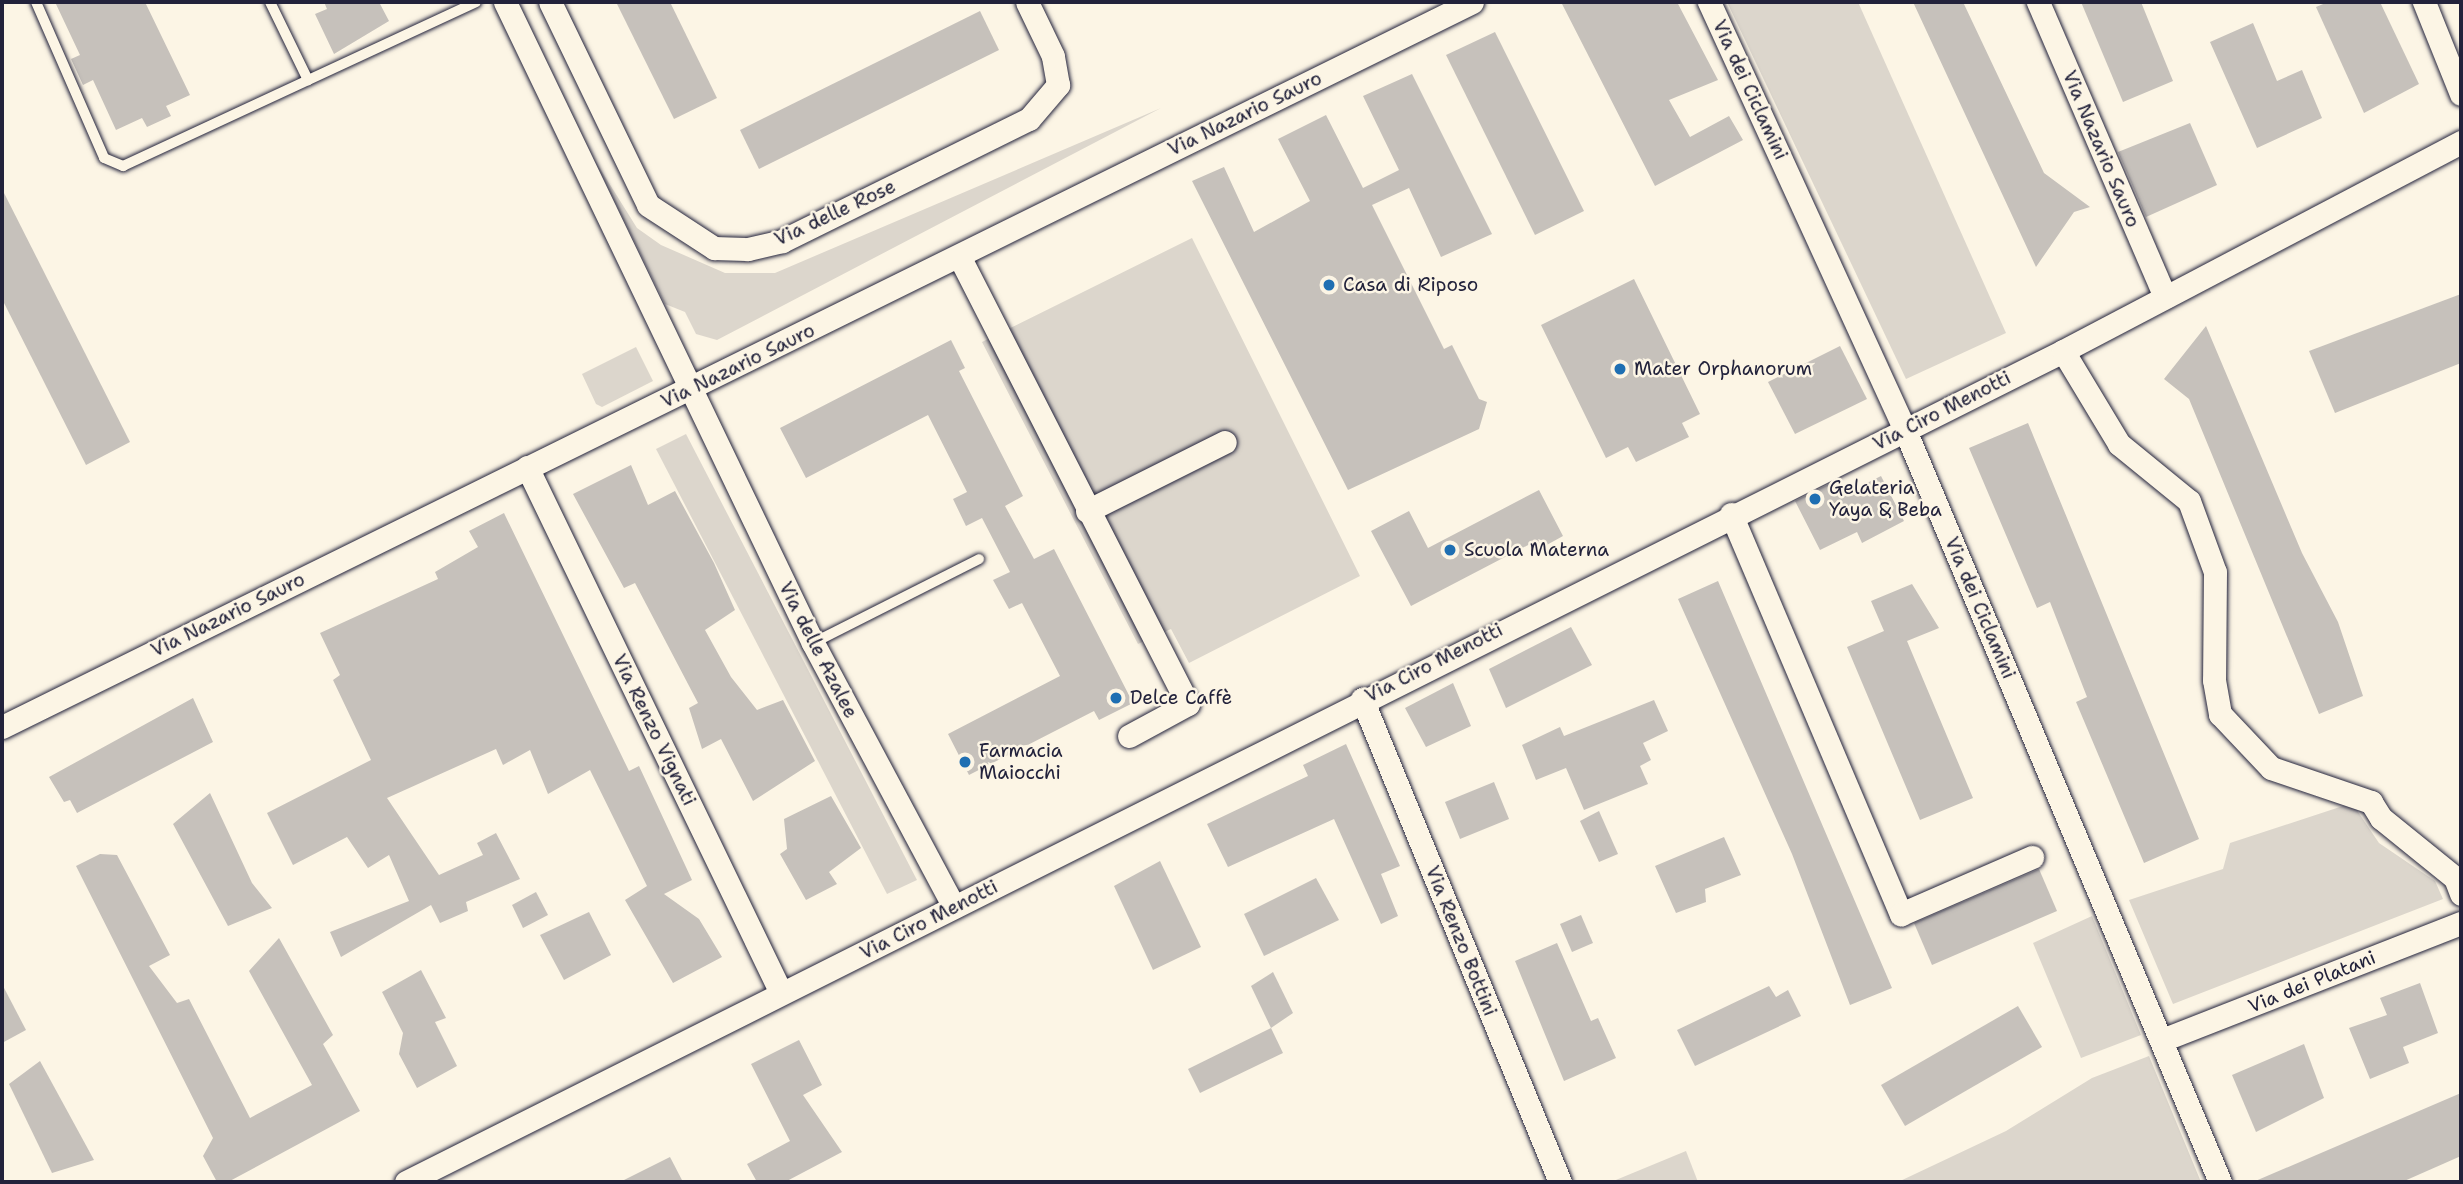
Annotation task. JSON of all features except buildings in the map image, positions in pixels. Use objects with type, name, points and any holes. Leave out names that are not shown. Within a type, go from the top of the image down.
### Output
[{"type":"street","points":[[505,2],[689,390]]},
{"type":"street","name":"Via delle Rose","points":[[550,2],[648,205],[714,248],[748,249],[782,242],[1029,119],[1058,85],[1053,56],[1027,2]]},
{"type":"street","name":"Via Nazario Sauro","points":[[2,727],[1472,2]]},
{"type":"street","name":"Via dei Ciclamini","points":[[1709,2],[1905,430],[2220,1182]]},
{"type":"street","name":"Via Nazario Sauro","points":[[2038,2],[2165,297]]},
{"type":"street","points":[[2424,2],[2461,94]]},
{"type":"street","name":"Via Ciro Menotti","points":[[406,1182],[1362,699],[2063,351],[2461,142]]},
{"type":"street","points":[[959,256],[1188,704],[1129,736]]},
{"type":"street","points":[[2063,351],[2119,444],[2189,501],[2215,572],[2214,680],[2220,714],[2271,768],[2371,802],[2381,818],[2455,878],[2461,894]]},
{"type":"street","name":"Via delle Azalee","points":[[689,390],[813,643],[954,907]]},
{"type":"street","points":[[1087,511],[1225,442]]},
{"type":"street","name":"Via Renzo Vignati","points":[[527,467],[781,993]]},
{"type":"street","points":[[1731,514],[1901,914],[2032,858]]},
{"type":"street","name":"Via Renzo Bottini","points":[[1362,699],[1560,1182]]},
{"type":"street","name":"Via dei Platani","points":[[2162,1040],[2461,923]]},
{"type":"lane","points":[[36,2],[104,158],[123,166],[476,2]]},
{"type":"lane","points":[[270,2],[307,80]]},
{"type":"lane","points":[[813,643],[979,559]]},
{"type":"shaded area","points":[[1727,2],[1858,2],[2006,333],[1906,379]]},
{"type":"shaded area","points":[[1161,108],[717,340],[696,334],[685,312],[665,304],[594,159],[637,228],[661,245],[725,273],[775,273]]},
{"type":"shaded area","points":[[1192,238],[1360,576],[1189,663],[1171,629],[1138,644],[982,342]]},
{"type":"shaded area","points":[[636,347],[653,381],[602,407],[596,404],[582,374]]},
{"type":"shaded area","points":[[686,434],[917,880],[887,894],[656,449]]},
{"type":"shaded area","points":[[2352,803],[2379,843],[2435,881],[2443,899],[2173,1004],[2129,900],[2223,869],[2230,843]]},
{"type":"shaded area","points":[[2092,916],[2141,1035],[2081,1058],[2033,943]]},
{"type":"shaded area","points":[[2149,1056],[2201,1182],[1898,1182],[2006,1131],[2092,1078]]},
{"type":"shaded area","points":[[1686,1151],[1698,1182],[1611,1182]]},
{"type":"place","name":"Casa di Riposo","points":[[1329,285]]},
{"type":"place","name":"Mater Orphanorum","points":[[1620,369]]},
{"type":"place","name":"Gelateria Yaya & Beba","points":[[1815,499]]},
{"type":"place","name":"Scuola Materna","points":[[1450,550]]},
{"type":"place","name":"Delce Caffè","points":[[1116,698]]},
{"type":"place","name":"Farmacia Maiocchi","points":[[965,762]]}]
